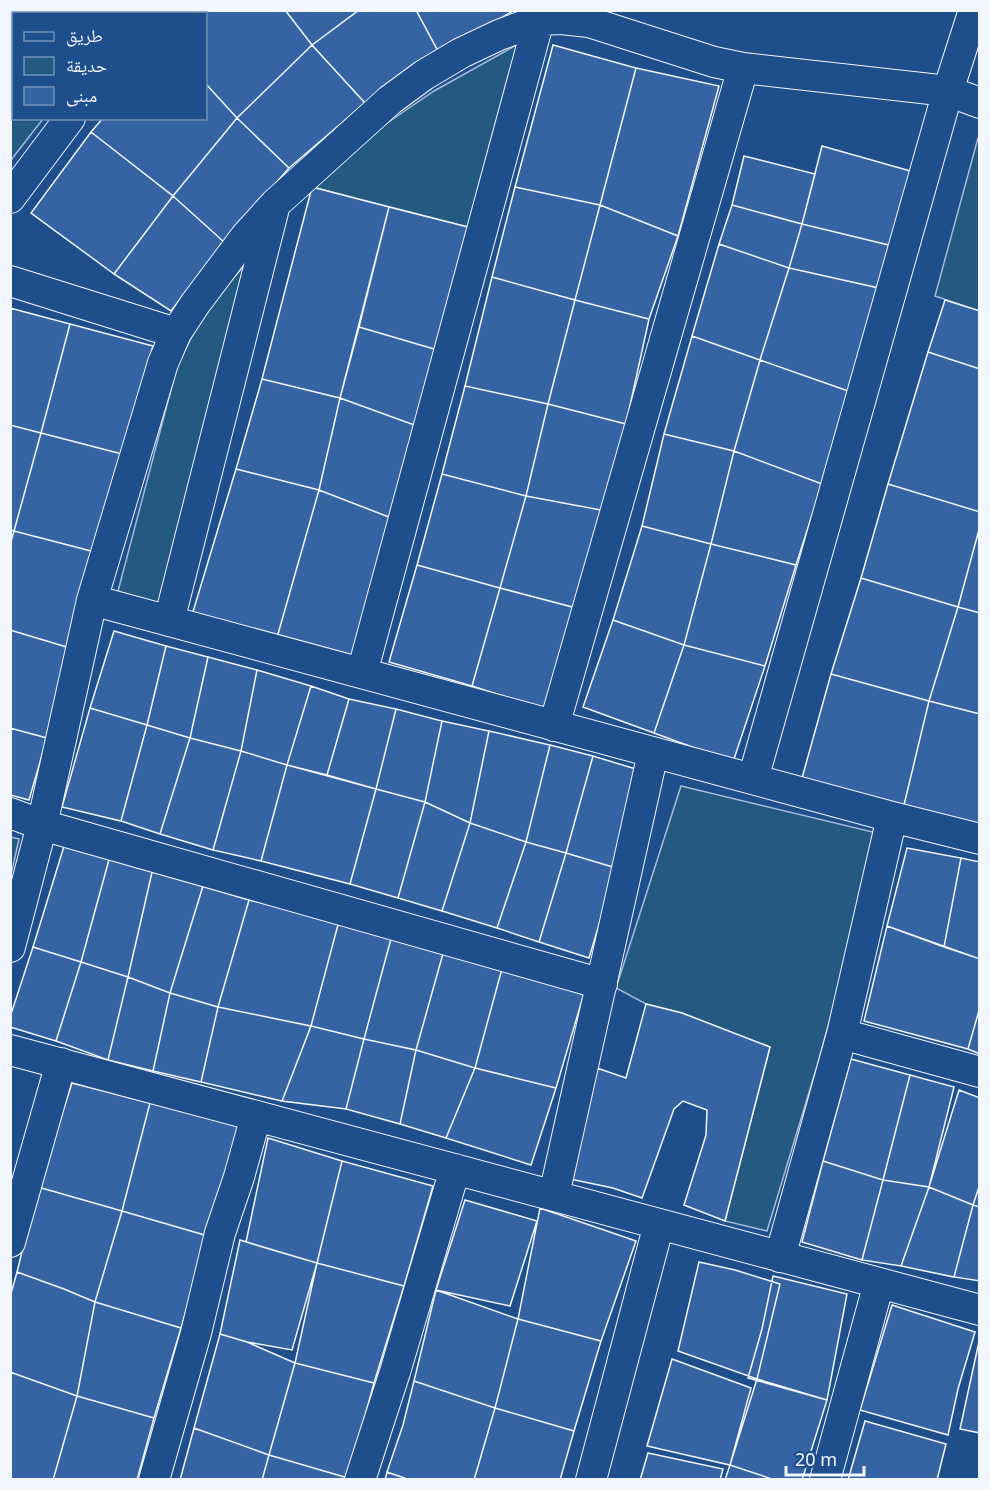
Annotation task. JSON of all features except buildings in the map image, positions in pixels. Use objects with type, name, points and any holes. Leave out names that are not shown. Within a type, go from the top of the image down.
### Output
[{"type":"street","points":[[753,779],[948,91],[974,10]]},
{"type":"street","points":[[10,947],[42,825],[92,600],[151,410],[163,363],[176,333],[220,269],[275,204],[390,100],[424,75],[461,53],[499,35],[554,17],[589,22],[686,53],[743,68],[948,91],[980,103]]},
{"type":"street","points":[[362,673],[554,17]]},
{"type":"street","points":[[554,726],[743,68]]},
{"type":"street","points":[[10,198],[68,120]]},
{"type":"street","points":[[169,621],[275,204]]},
{"type":"street","points":[[10,281],[176,333]]},
{"type":"street","points":[[92,600],[892,818],[980,839]]},
{"type":"street","points":[[554,1196],[653,753]]},
{"type":"street","points":[[10,813],[42,825],[602,984]]},
{"type":"street","points":[[780,1257],[842,1034],[892,818]]},
{"type":"street","points":[[842,1034],[980,1072]]},
{"type":"street","points":[[10,1050],[980,1310]]},
{"type":"street","points":[[10,1242],[61,1063]]},
{"type":"street","points":[[154,1479],[196,1333],[220,1233],[239,1177],[255,1116]]},
{"type":"street","points":[[360,1479],[395,1372],[455,1169]]},
{"type":"street","points":[[591,1479],[659,1224]]},
{"type":"street","points":[[825,1479],[879,1283]]},
{"type":"green space","points":[[11,10],[141,11],[12,12],[12,120],[42,120],[11,160]]},
{"type":"green space","points":[[520,43],[468,227],[312,187],[377,130],[434,91]]},
{"type":"green space","points":[[978,138],[980,138],[979,311],[935,296]]},
{"type":"green space","points":[[256,253],[166,610],[117,595],[177,367],[200,320],[226,286]]},
{"type":"green space","points":[[681,786],[881,834],[817,1066],[767,1231],[725,1221],[770,1047],[682,1013],[646,1004],[616,988]]},
{"type":"green space","points":[[10,837],[19,839],[11,875]]}]
